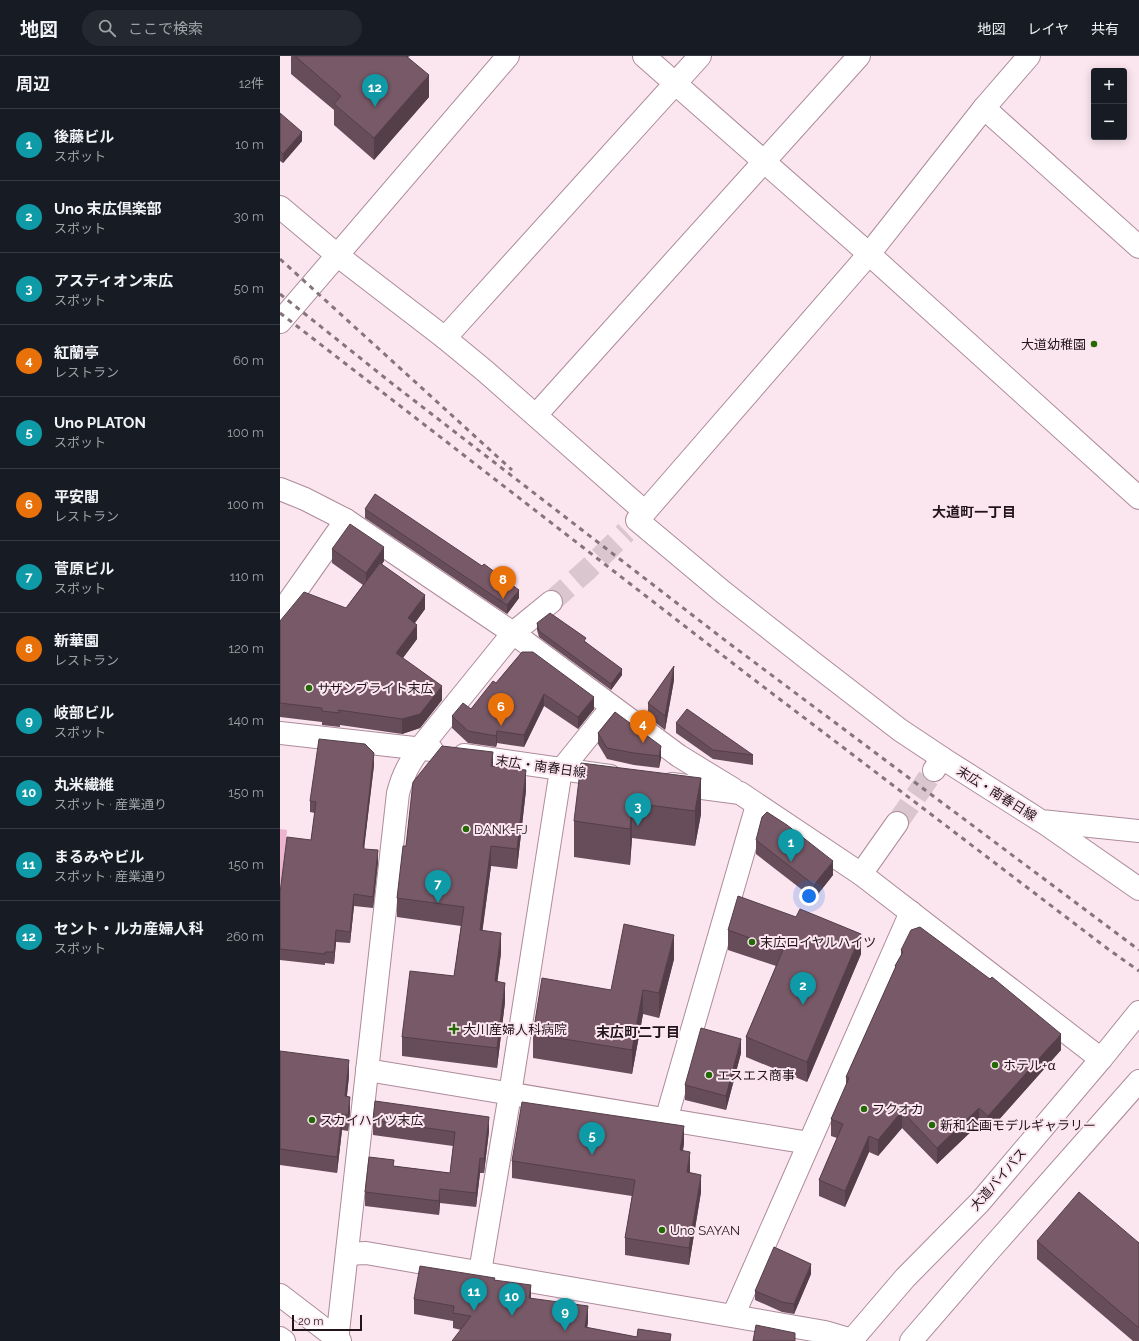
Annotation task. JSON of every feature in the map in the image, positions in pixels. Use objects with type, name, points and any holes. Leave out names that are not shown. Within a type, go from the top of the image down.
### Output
[{"type":"main road","points":[[280,322],[508,56]]},
{"type":"main road","points":[[644,56],[869,254],[1139,498]]},
{"type":"main road","points":[[445,338],[700,56]]},
{"type":"main road","points":[[536,415],[859,56]]},
{"type":"main road","points":[[636,521],[869,254],[984,108],[1029,56]]},
{"type":"main road","points":[[984,108],[1139,247]]},
{"type":"main road","name":"末広・南春日線","points":[[280,207],[337,255],[445,338],[536,415],[636,521],[723,592],[900,730],[938,764],[1041,821],[1139,831]]},
{"type":"main road","points":[[280,489],[305,499],[346,520],[513,633],[680,756],[861,874],[1101,1059]]},
{"type":"main road","points":[[280,614],[346,520]]},
{"type":"main road","points":[[338,1340],[346,1254],[398,793],[401,781],[408,765],[420,748],[513,633],[551,602]]},
{"type":"main road","points":[[480,1272],[510,1094],[561,770],[612,707]]},
{"type":"main road","name":"末広・南春日線","points":[[280,733],[420,748],[561,770],[631,779]]},
{"type":"main road","points":[[654,782],[748,799]]},
{"type":"main road","points":[[666,1120],[748,799]]},
{"type":"main road","points":[[1041,821],[1139,889]]},
{"type":"main road","points":[[861,874],[897,822]]},
{"type":"main road","points":[[733,1316],[911,912]]},
{"type":"main road","name":"大道バイパス","points":[[851,1340],[905,1278],[980,1202],[1139,1012]]},
{"type":"main road","points":[[367,1070],[809,1143]]},
{"type":"main road","points":[[911,1341],[1139,1081]]},
{"type":"main road","points":[[346,1254],[366,1253],[480,1272],[825,1332],[851,1340]]},
{"type":"main road","points":[[280,1296],[338,1340]]},
{"type":"main road","points":[[280,1338],[284,1341]]},
{"type":"shaded area","points":[[280,829],[287,830],[280,929]]},
{"type":"building","points":[[295,56],[406,56],[429,75],[374,138],[334,104],[341,96]]},
{"type":"building","points":[[280,113],[302,132],[283,154],[280,151]]},
{"type":"building","points":[[375,494],[482,566],[484,564],[519,590],[507,605],[365,509]]},
{"type":"building","points":[[350,524],[384,547],[366,573],[332,549]]},
{"type":"building","points":[[380,563],[425,595],[408,618],[417,625],[396,653],[442,686],[420,714],[402,719],[338,710],[340,713],[322,711],[322,708],[280,703],[280,621],[304,592],[346,608]]},
{"type":"building","points":[[550,613],[586,638],[584,641],[622,669],[611,684],[539,631],[537,623]]},
{"type":"building","points":[[522,652],[533,652],[594,697],[578,717],[544,694],[524,735],[497,731],[496,736],[468,731],[452,716],[463,703],[471,709],[493,681],[496,683]]},
{"type":"building","points":[[674,666],[665,716],[648,703]]},
{"type":"building","points":[[687,709],[753,755],[713,750],[676,723]]},
{"type":"building","points":[[615,712],[661,746],[659,756],[607,748],[598,733]]},
{"type":"building","points":[[319,739],[365,744],[374,753],[363,847],[364,849],[378,850],[373,897],[354,894],[350,932],[336,930],[334,952],[325,952],[325,954],[280,949],[280,893],[287,837],[311,840],[316,802],[310,801]]},
{"type":"building","points":[[442,746],[493,752],[491,766],[526,770],[517,849],[491,846],[480,930],[501,933],[495,981],[505,983],[497,1048],[402,1037],[410,971],[454,976],[464,907],[397,898],[403,846],[406,846],[413,782]]},
{"type":"building","points":[[581,763],[701,778],[695,811],[632,803],[630,829],[574,821]]},
{"type":"building","points":[[767,812],[787,825],[833,861],[814,885],[756,840],[762,817]]},
{"type":"building","points":[[738,896],[796,917],[800,909],[861,934],[807,1062],[746,1037],[783,950],[728,930]]},
{"type":"building","points":[[624,924],[674,935],[659,993],[643,990],[632,1050],[533,1034],[542,978],[611,990]]},
{"type":"building","points":[[920,927],[990,979],[992,977],[1061,1034],[988,1116],[979,1108],[937,1148],[902,1111],[878,1140],[869,1136],[845,1191],[819,1180],[843,1124],[831,1119],[849,1078],[846,1077],[895,966],[903,952],[901,950],[911,930]]},
{"type":"building","name":"エスエス商事","points":[[701,1028],[741,1039],[726,1096],[685,1085]]},
{"type":"building","name":"スカイハイツ末広","points":[[280,1051],[349,1060],[345,1096],[350,1097],[348,1115],[342,1115],[337,1157],[280,1149]]},
{"type":"building","points":[[375,1101],[489,1117],[484,1159],[480,1158],[476,1193],[440,1189],[439,1201],[365,1192],[369,1157],[394,1160],[393,1166],[450,1173],[455,1132],[373,1120]]},
{"type":"building","points":[[522,1102],[684,1126],[680,1150],[690,1152],[687,1172],[701,1175],[689,1248],[625,1238],[635,1180],[512,1161]]},
{"type":"building","points":[[1079,1192],[1139,1243],[1139,1328],[1037,1241]]},
{"type":"building","points":[[774,1247],[811,1264],[794,1304],[782,1302],[755,1291]]},
{"type":"building","points":[[420,1266],[495,1278],[494,1280],[531,1285],[529,1298],[588,1306],[585,1327],[637,1337],[638,1329],[671,1334],[670,1341],[452,1341],[471,1316],[453,1313],[454,1306],[414,1299]]},
{"type":"building","points":[[756,1325],[795,1333],[795,1341],[753,1341]]},
{"type":"tunnel","points":[[551,602],[626,532]]},
{"type":"tunnel","points":[[897,823],[934,770]]},
{"type":"railway","points":[[280,259],[512,470]]},
{"type":"railway","points":[[280,294],[394,385],[726,641],[1139,950]]},
{"type":"railway","points":[[280,313],[748,675],[1139,971]]},
{"type":"place","name":"セント・ルカ産婦人科","points":[[375,107]]},
{"type":"place","name":"大道幼稚園","points":[[1094,344]]},
{"type":"place","name":"新華園","points":[[503,599]]},
{"type":"place","name":"サザンブライト末広","points":[[309,688]]},
{"type":"place","name":"平安閣","points":[[501,726]]},
{"type":"place","name":"紅蘭亭","points":[[643,743]]},
{"type":"place","name":"アスティオン末広","points":[[638,826]]},
{"type":"place","name":"DANK-FJ","points":[[466,829]]},
{"type":"place","name":"後藤ビル","points":[[791,862]]},
{"type":"place","name":"菅原ビル","points":[[438,903]]},
{"type":"place","name":"末広ロイヤルハイツ","points":[[752,942]]},
{"type":"place","name":"Uno 末広倶楽部","points":[[803,1005]]},
{"type":"place","name":"大川産婦人科病院","points":[[454,1029]]},
{"type":"place","name":"ホテル+α","points":[[995,1065]]},
{"type":"place","name":"エスエス商事","points":[[709,1075]]},
{"type":"place","name":"フクオカ","points":[[864,1109]]},
{"type":"place","name":"スカイハイツ末広","points":[[312,1120]]},
{"type":"place","name":"新和企画モデルギャラリー","points":[[932,1125]]},
{"type":"place","name":"Uno PLATON","points":[[592,1155]]},
{"type":"place","name":"Uno SAYAN","points":[[662,1230]]},
{"type":"place","name":"まるみやビル","points":[[474,1311]]},
{"type":"place","name":"丸米繊維","points":[[512,1316]]},
{"type":"place","name":"岐部ビル","points":[[565,1331]]},
{"type":"district","name":"大道町一丁目","points":[[974,512]]},
{"type":"district","name":"末広町二丁目","points":[[638,1032]]}]
